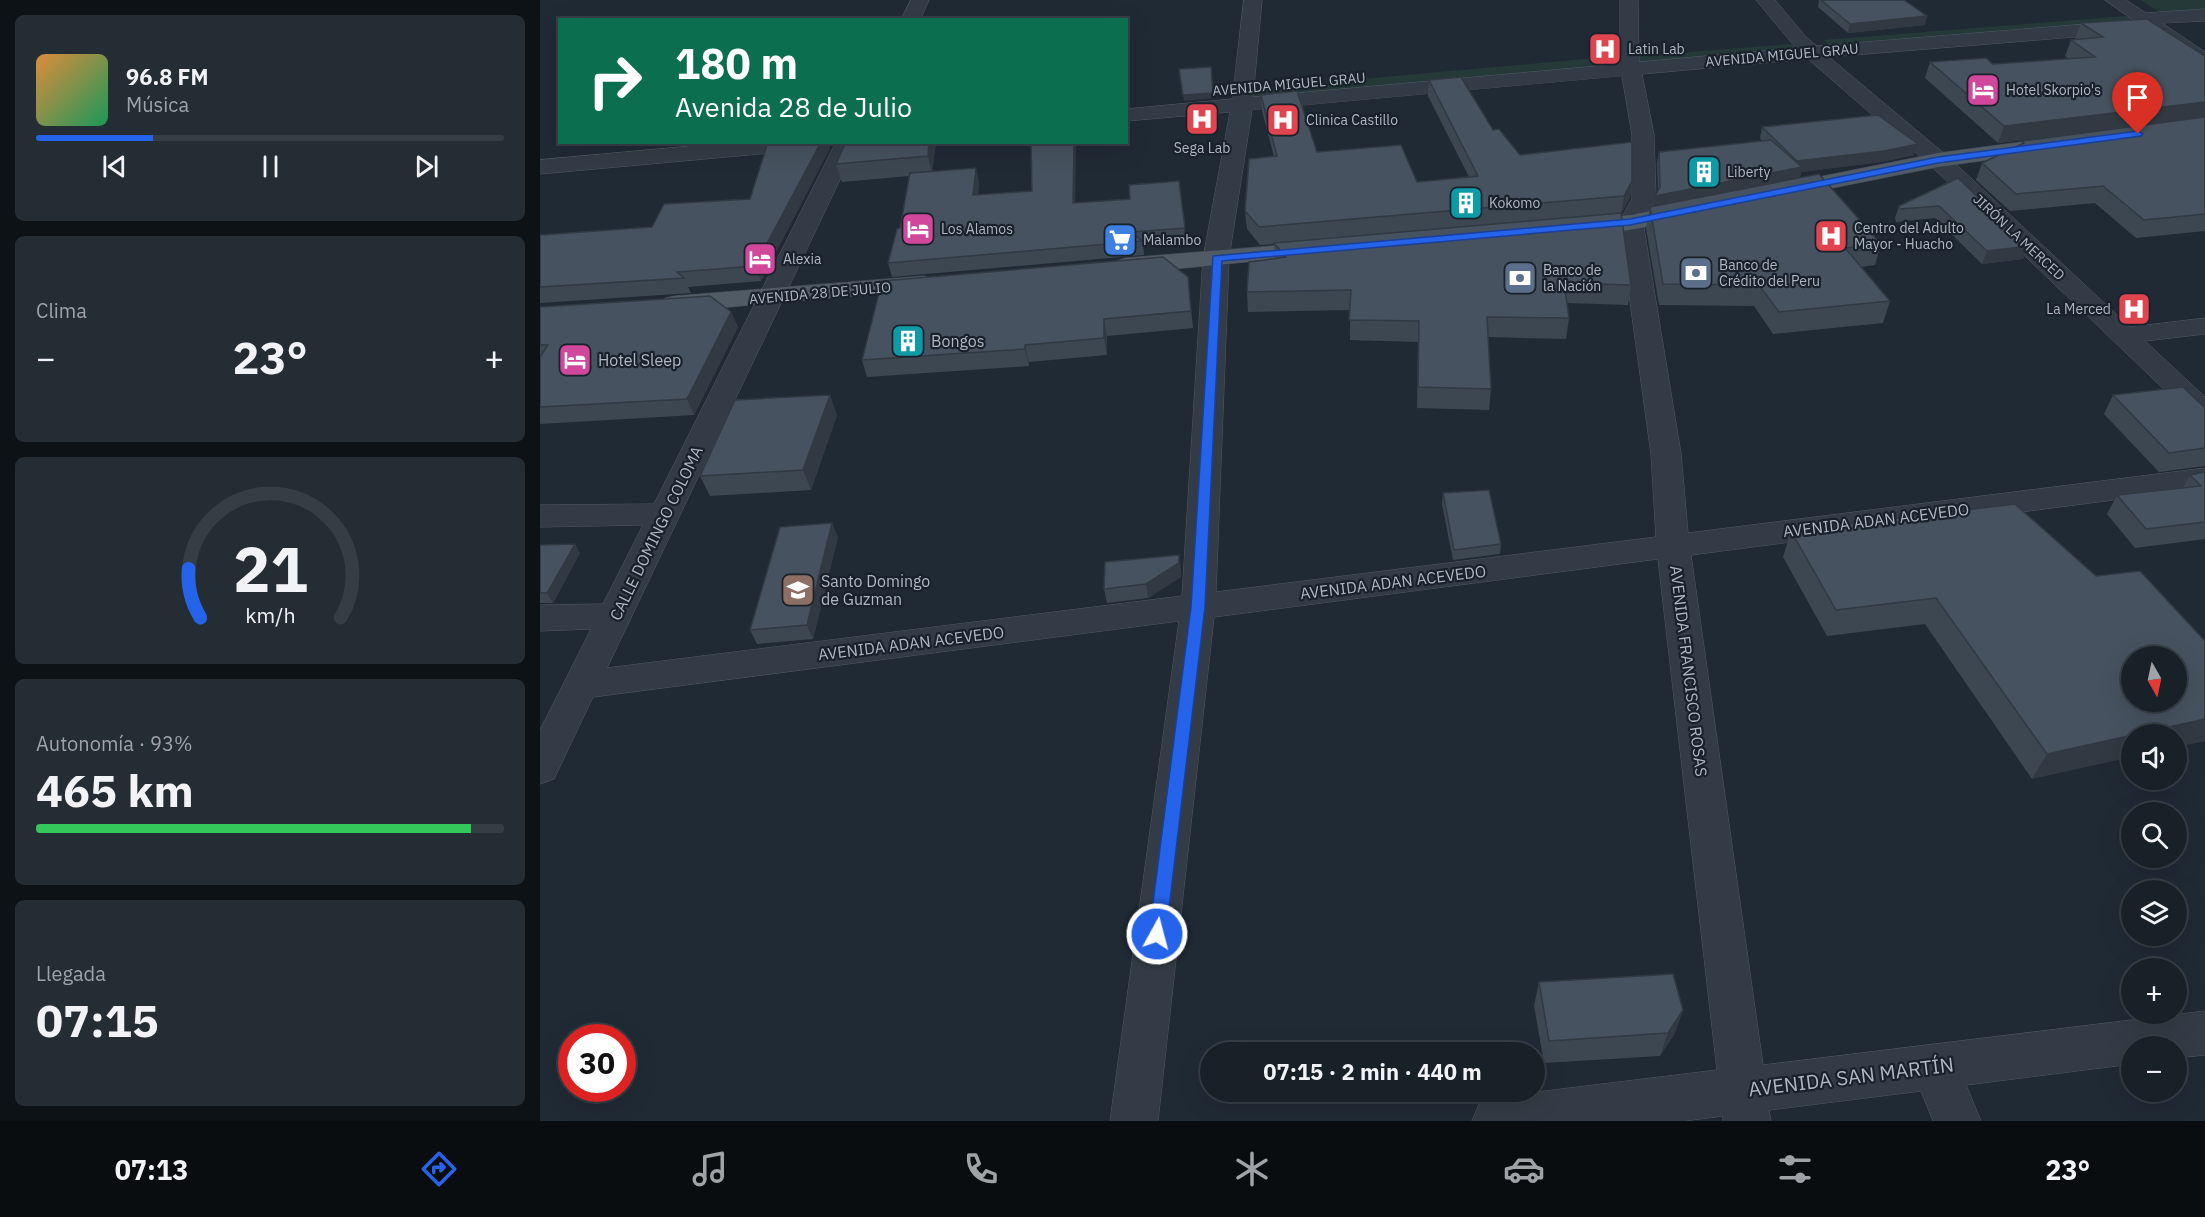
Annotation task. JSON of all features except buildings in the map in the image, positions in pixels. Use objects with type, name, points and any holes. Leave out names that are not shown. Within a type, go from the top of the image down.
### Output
[{"type":"main road","points":[[1758,196],[1938,160],[2077,142]]},
{"type":"main road","points":[[1560,228],[1630,222],[1712,206]]},
{"type":"main road","points":[[1099,268],[1347,247]]},
{"type":"main road","name":"AVENIDA 28 DE JULIO","points":[[656,306],[947,282]]},
{"type":"street","points":[[911,18],[920,0]]},
{"type":"street","points":[[1134,1121],[1198,607],[1216,258],[1242,96],[1253,0]]},
{"type":"street","points":[[1629,0],[1628,61],[1643,135],[1644,199],[1630,222]]},
{"type":"street","name":"JIRÓN LA MERCED","points":[[1765,0],[1806,46],[1938,160],[2205,413]]},
{"type":"street","points":[[2114,0],[2205,61]]},
{"type":"street","name":"AVENIDA MIGUEL GRAU","points":[[1128,115],[1242,96],[1806,46],[2205,15]]},
{"type":"street","name":"AVENIDA MIGUEL GRAU","points":[[1128,98],[1242,96]]},
{"type":"street","points":[[540,151],[609,144]]},
{"type":"street","points":[[540,167],[791,144]]},
{"type":"street","name":"CALLE DOMINGO COLOMA","points":[[540,768],[847,144]]},
{"type":"street","name":"AVENIDA FRANCISCO ROSAS","points":[[1630,222],[1666,454],[1673,546],[1745,1106]]},
{"type":"street","points":[[2123,336],[2205,326]]},
{"type":"street","name":"AVENIDA ADAN ACEVEDO","points":[[582,685],[2205,478]]},
{"type":"street","points":[[540,516],[666,514]]},
{"type":"street","points":[[540,618],[616,616]]},
{"type":"street","name":"AVENIDA SAN MARTÍN","points":[[1496,1121],[1745,1106],[1934,1067],[2205,1033]]},
{"type":"street","points":[[1934,1067],[1957,1121]]},
{"type":"green space","points":[[2140,0],[2205,0],[2205,13],[2163,14]]},
{"type":"green space","points":[[2126,16],[2140,23],[1832,48],[1824,40]]},
{"type":"green space","points":[[1792,44],[1798,50],[1639,65],[1636,56]]},
{"type":"green space","points":[[1618,56],[1617,67],[1250,101],[1250,89]]},
{"type":"place","name":"Latin Lab","points":[[1605,49]]},
{"type":"place","name":"Hotel Skorpio's","points":[[1983,90]]},
{"type":"place","name":"Sega Lab","points":[[1202,119]]},
{"type":"place","name":"Clinica Castillo","points":[[1283,120]]},
{"type":"place","name":"Liberty","points":[[1704,172]]},
{"type":"place","name":"Kokomo","points":[[1466,203]]},
{"type":"place","name":"Los Alamos","points":[[918,229]]},
{"type":"place","name":"Centro del Adulto Mayor - Huacho","points":[[1831,236]]},
{"type":"place","name":"Malambo","points":[[1120,240]]},
{"type":"place","name":"Alexia","points":[[760,259]]},
{"type":"place","name":"Banco de Crédito del Peru","points":[[1696,273]]},
{"type":"place","name":"Banco de la Nación","points":[[1520,278]]},
{"type":"place","name":"La Merced","points":[[2134,309]]},
{"type":"place","name":"Bongos","points":[[908,341]]},
{"type":"place","name":"Hotel Sleep","points":[[575,360]]},
{"type":"place","name":"Santo Domingo de Guzman","points":[[798,590]]},
{"type":"route","points":[[1157,934],[1198,607],[1216,258],[1630,222],[1938,160],[2138,134]]}]
